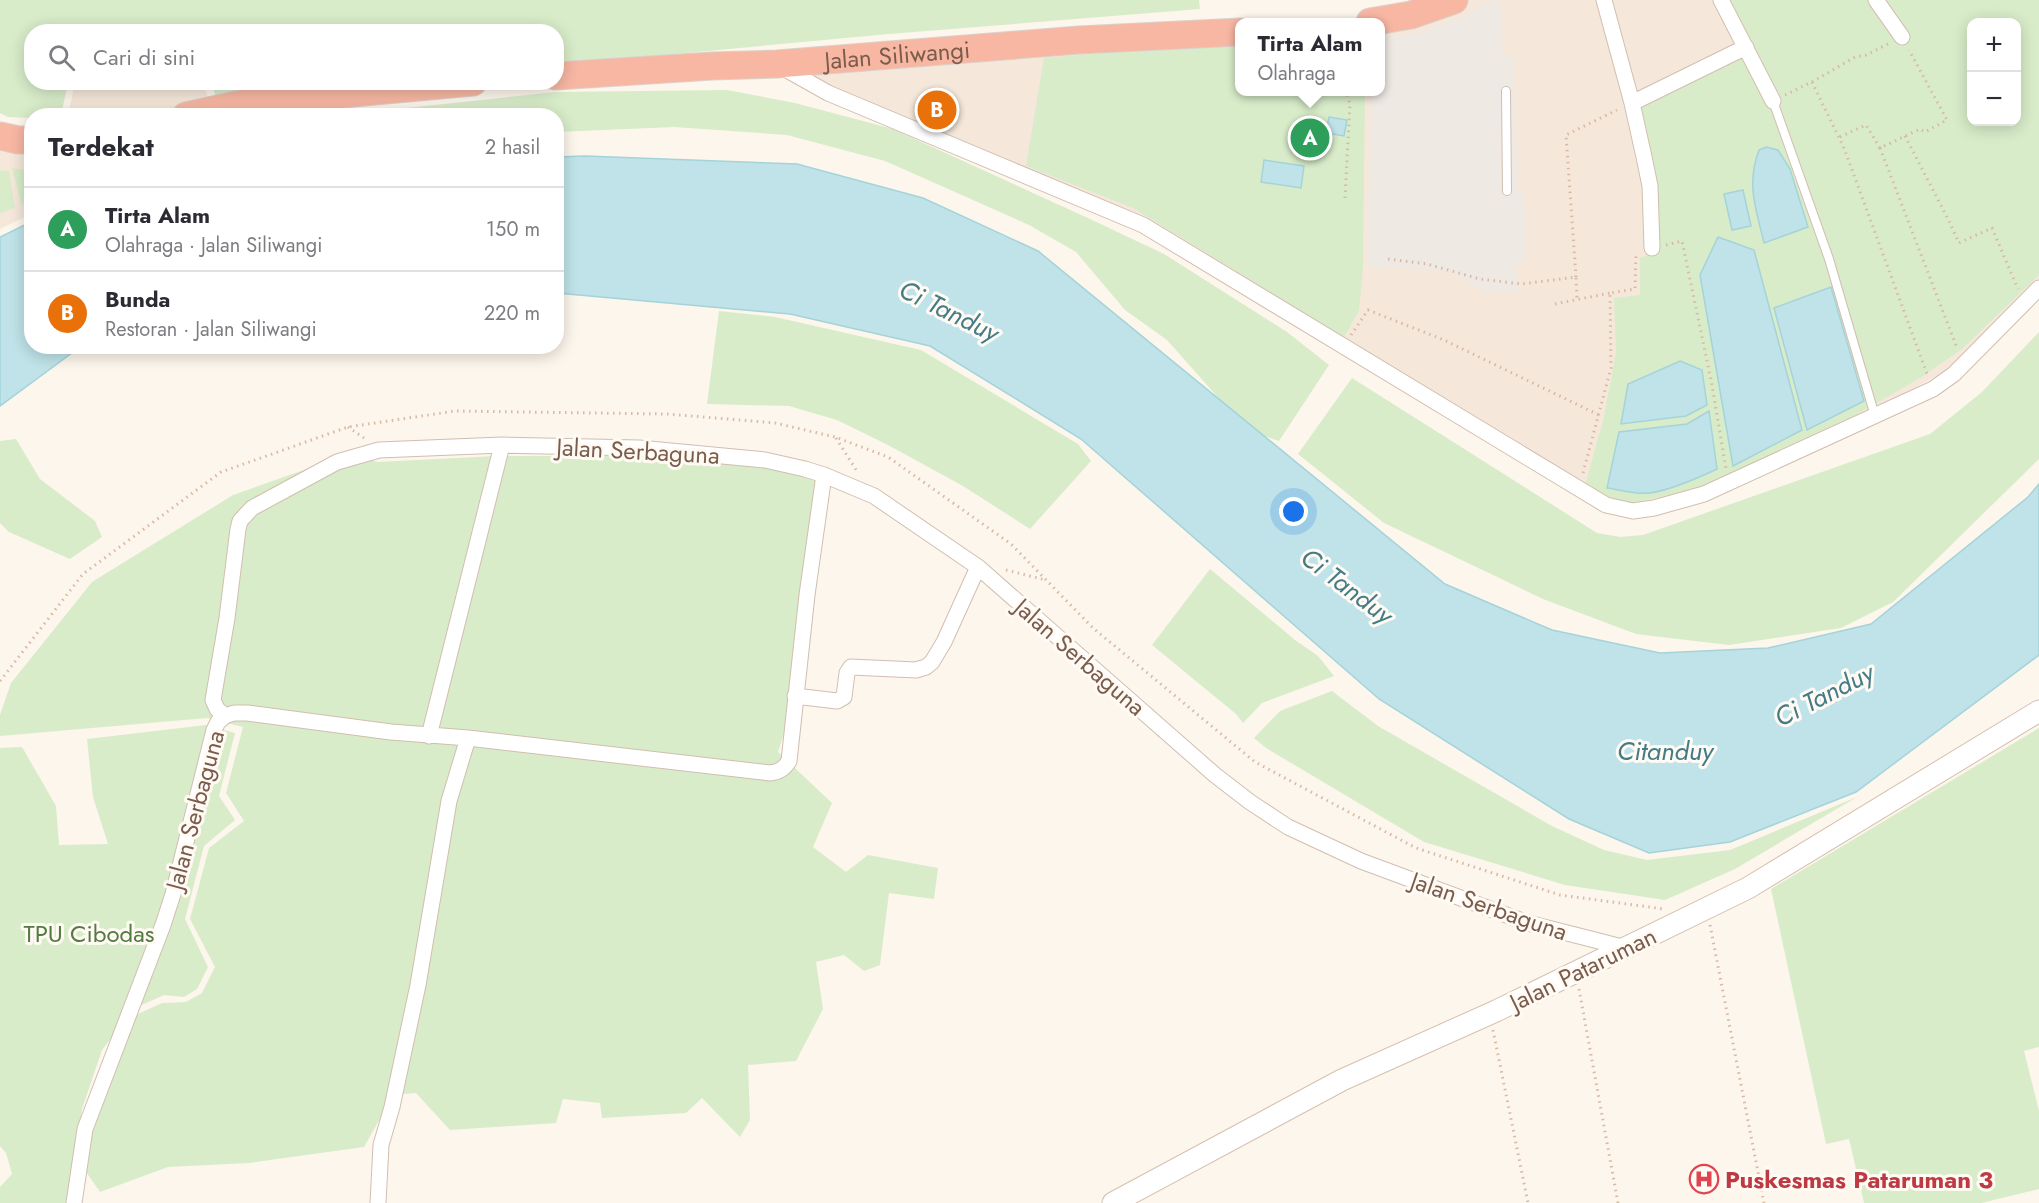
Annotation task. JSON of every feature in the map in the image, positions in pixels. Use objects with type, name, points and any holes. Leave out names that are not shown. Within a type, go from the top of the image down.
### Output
[{"type":"highway","points":[[1385,20],[1412,15],[1454,0]]},
{"type":"highway","name":"Jalan Siliwangi","points":[[564,75],[777,64],[1079,40],[1235,32]]},
{"type":"highway","points":[[225,108],[245,104],[390,90]]},
{"type":"highway","points":[[0,136],[24,140]]},
{"type":"street","points":[[1604,0],[1632,103],[1650,186],[1652,248]]},
{"type":"street","points":[[1721,0],[1773,101]]},
{"type":"street","points":[[1876,0],[1902,37]]},
{"type":"street","points":[[1632,103],[1746,47]]},
{"type":"street","points":[[777,64],[828,93],[1131,219],[1605,505],[1632,511],[1654,508],[1704,494],[1933,389],[1954,374],[2039,288]]},
{"type":"street","points":[[429,736],[502,445]]},
{"type":"street","name":"Jalan Serbaguna","points":[[74,1203],[85,1129],[163,925],[173,894],[214,730],[225,716],[217,709],[213,700],[240,521],[252,508],[337,462],[379,450],[502,445],[639,448],[754,459],[785,464],[824,475],[873,496],[978,567],[1215,775],[1288,827],[1361,861],[1508,916],[1626,948]]},
{"type":"street","points":[[225,716],[247,713],[429,736],[468,738],[770,773],[784,769],[789,761],[795,696],[824,475]]},
{"type":"street","points":[[795,696],[837,701],[844,697],[847,674],[851,667],[916,670],[926,667],[932,662],[944,642],[978,567]]},
{"type":"street","name":"Jalan Pataruman","points":[[1113,1203],[1342,1080],[1490,1014],[1748,888],[2039,711]]},
{"type":"street","points":[[378,1203],[381,1145],[392,1107],[418,985],[449,801],[468,738]]},
{"type":"lane","points":[[1506,91],[1507,191]]},
{"type":"lane","points":[[1773,101],[1829,259],[1875,417]]},
{"type":"path","points":[[1773,101],[1855,57],[1866,55],[1902,37],[1947,120],[1925,132],[1920,129],[1880,148]]},
{"type":"path","points":[[1812,82],[1840,137],[1933,389]]},
{"type":"path","points":[[1345,198],[1350,104],[1347,96]]},
{"type":"path","points":[[1577,299],[1566,135],[1632,103]]},
{"type":"path","points":[[1840,137],[1866,125],[1880,148],[1963,365]]},
{"type":"path","points":[[1905,136],[1959,243],[1992,228],[2024,303]]},
{"type":"path","points":[[1555,304],[1635,289],[1636,253],[1682,242],[1712,384],[1728,483]]},
{"type":"path","points":[[1388,259],[1427,264],[1480,279],[1522,284],[1576,277]]},
{"type":"path","points":[[1579,489],[1611,368],[1610,293]]},
{"type":"path","points":[[1343,347],[1368,310],[1444,340],[1599,415]]},
{"type":"path","points":[[0,681],[83,574],[221,472],[348,427],[455,411],[667,414],[775,423],[835,437],[888,457],[1011,544],[1093,628],[1255,762],[1416,848],[1560,895],[1702,911],[1764,1203]]},
{"type":"path","points":[[835,437],[873,496]]},
{"type":"path","points":[[1004,569],[1046,580]]},
{"type":"path","points":[[1576,972],[1618,1203]]},
{"type":"path","points":[[1490,1014],[1528,1203]]},
{"type":"shaded area","points":[[1461,0],[2039,0],[2039,282],[1947,370],[1845,427],[1653,505],[1606,503],[1133,213],[782,66],[1235,36],[1235,96],[1385,96],[1385,23]]},
{"type":"shaded area","points":[[1490,0],[1496,0],[1501,6],[1503,56],[1513,55],[1518,190],[1524,198],[1526,257],[1516,264],[1518,291],[1484,291],[1445,270],[1367,267],[1371,96],[1385,96],[1385,37],[1419,33],[1470,14]]},
{"type":"shaded area","points":[[73,90],[205,90],[212,108],[70,108]]},
{"type":"shaded area","points":[[0,128],[24,130],[24,217],[0,229]]},
{"type":"green space","points":[[0,0],[1199,0],[1200,9],[889,34],[564,64],[564,24],[24,24],[24,90],[66,90],[63,108],[24,108],[24,118],[8,117],[0,113]]},
{"type":"green space","points":[[1728,0],[2039,0],[2039,275],[1962,349],[1922,377],[1845,421],[1701,488],[1632,503],[1608,498],[1585,485],[1604,417],[1616,352],[1614,298],[1640,295],[1640,258],[1657,251],[1639,108],[1755,51]]},
{"type":"green space","points":[[1235,41],[1235,96],[1365,96],[1363,268],[1359,311],[1344,337],[1133,208],[1026,166],[1044,58]]},
{"type":"green space","points":[[214,90],[294,90],[216,97]]},
{"type":"green space","points":[[727,90],[795,103],[893,129],[1164,254],[1287,332],[1329,365],[1279,441],[1247,430],[1167,340],[1125,310],[1076,252],[1029,225],[885,161],[787,135],[674,127],[564,132],[564,108],[406,108],[556,92]]},
{"type":"green space","points":[[12,168],[24,170],[24,203],[21,204]]},
{"type":"green space","points":[[0,170],[9,171],[15,208],[0,213]]},
{"type":"green space","points":[[719,311],[775,317],[921,350],[1078,444],[1091,461],[1030,529],[963,486],[837,420],[789,406],[707,404]]},
{"type":"green space","points":[[2039,332],[2039,459],[1893,602],[1841,628],[1729,645],[1636,634],[1543,599],[1384,523],[1298,454],[1352,378],[1597,533],[1620,537],[1643,535],[1930,434],[1982,392]]},
{"type":"green space","points":[[16,439],[40,479],[95,521],[102,537],[70,559],[9,532],[0,523],[0,441]]},
{"type":"green space","points":[[352,453],[377,462],[496,456],[629,456],[764,464],[821,483],[790,715],[778,752],[832,803],[813,847],[846,872],[868,855],[938,868],[934,899],[889,893],[880,965],[864,971],[844,955],[816,962],[823,1009],[796,1061],[748,1065],[750,1120],[740,1137],[702,1098],[686,1113],[602,1118],[600,1103],[563,1099],[556,1123],[450,1130],[416,1093],[388,1095],[387,1106],[364,1147],[249,1163],[168,1167],[100,1192],[82,1166],[113,1065],[138,1014],[162,1003],[186,1002],[202,993],[215,967],[190,919],[209,848],[244,821],[226,793],[243,727],[207,718],[0,736],[0,715],[11,683],[92,582],[233,495]]},
{"type":"green space","points":[[1210,569],[1295,640],[1318,656],[1334,676],[1262,703],[1243,723],[1236,714],[1152,645]]},
{"type":"green space","points":[[1332,691],[1378,726],[1552,826],[1604,850],[1647,860],[1730,850],[1857,797],[1735,869],[1665,900],[1565,885],[1424,842],[1266,748],[1254,738],[1280,711]]},
{"type":"green space","name":"TPU Cibodas","points":[[206,725],[235,733],[219,796],[235,820],[204,846],[185,919],[208,967],[197,989],[184,997],[164,995],[135,1008],[102,1050],[82,1109],[76,1166],[85,1184],[81,1199],[76,1203],[0,1203],[0,1187],[12,1174],[6,1153],[0,1146],[0,748],[22,747],[56,806],[59,845],[108,844],[93,797],[87,739]]},
{"type":"green space","points":[[2039,728],[2039,1047],[2024,1051],[2039,1111],[2039,1189],[1981,1203],[1864,1203],[1849,1139],[1826,1144],[1771,889]]},
{"type":"water","points":[[1329,117],[1347,120],[1344,136],[1326,133]]},
{"type":"water","points":[[1766,147],[1778,150],[1790,169],[1808,227],[1764,243],[1755,207],[1753,174],[1759,150]]},
{"type":"water","name":"Citanduy","points":[[564,157],[797,164],[923,198],[1038,251],[1445,584],[1552,630],[1660,653],[1768,648],[1871,624],[2028,497],[2039,484],[2039,655],[1856,792],[1730,842],[1649,853],[1569,819],[1379,699],[1081,439],[930,346],[790,314],[564,294]]},
{"type":"water","points":[[1264,160],[1304,166],[1301,188],[1261,182]]},
{"type":"water","points":[[1743,190],[1751,226],[1732,230],[1724,194]]},
{"type":"water","points":[[24,225],[24,354],[71,354],[0,406],[0,237]]},
{"type":"water","points":[[1718,237],[1754,250],[1802,430],[1733,466],[1700,275]]},
{"type":"water","points":[[1831,287],[1864,401],[1807,430],[1774,308]]},
{"type":"water","points":[[1680,361],[1702,370],[1707,405],[1686,416],[1621,424],[1628,384]]},
{"type":"water","points":[[1709,411],[1717,469],[1693,480],[1650,493],[1634,493],[1607,488],[1619,432],[1687,424]]},
{"type":"place","name":"Bunda","points":[[937,110]]},
{"type":"place","name":"Tirta Alam","points":[[1310,138]]},
{"type":"place","name":"Puskesmas Pataruman 3","points":[[1704,1179]]},
{"type":"water label","name":"Ci Tanduy","points":[[949,311]]},
{"type":"water label","name":"Ci Tanduy","points":[[1347,586]]},
{"type":"water label","name":"Ci Tanduy","points":[[1824,695]]}]
